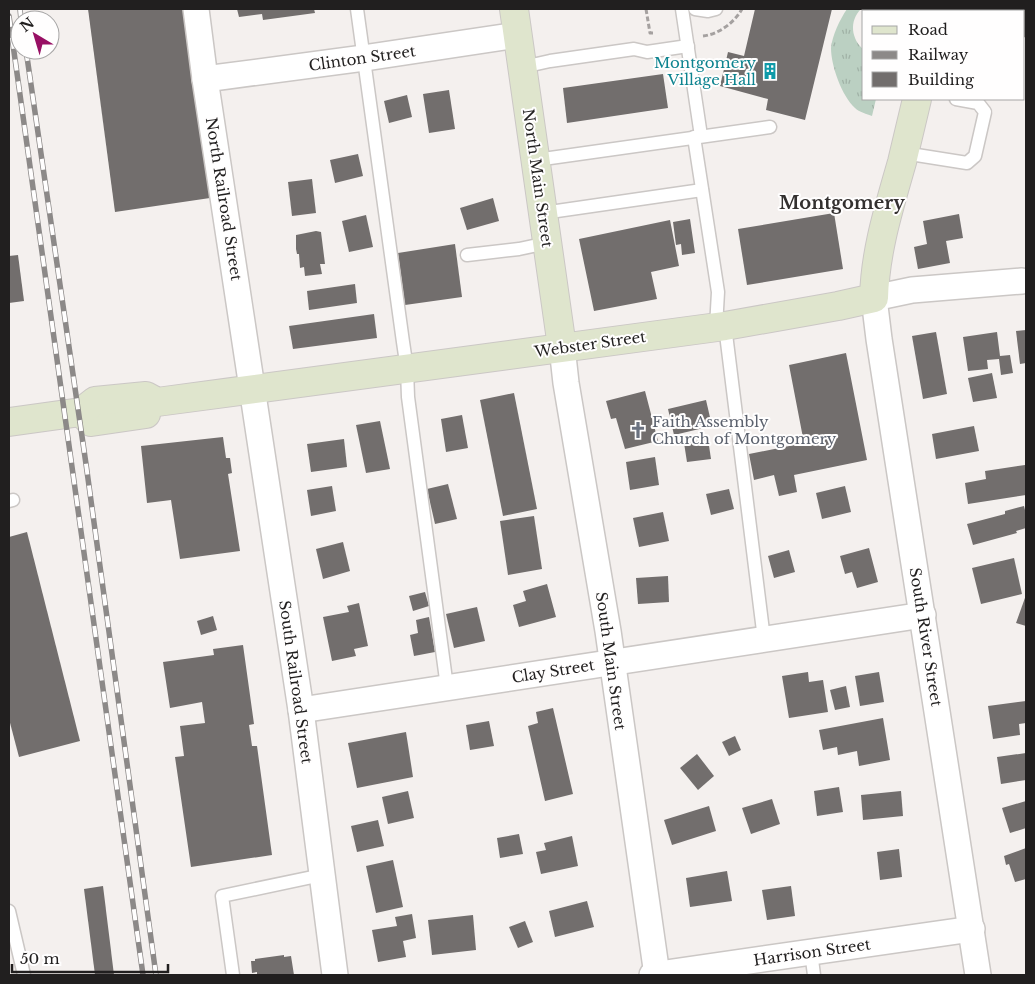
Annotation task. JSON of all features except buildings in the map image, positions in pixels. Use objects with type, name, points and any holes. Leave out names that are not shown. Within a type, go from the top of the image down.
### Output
[{"type":"street","name":"North Railroad Street","points":[[196,9],[253,389]]},
{"type":"street","name":"Clinton Street","points":[[205,79],[364,58],[516,22]]},
{"type":"street","name":"North Main Street","points":[[516,22],[562,347]]},
{"type":"street","points":[[874,298],[875,273],[880,240],[917,100]]},
{"type":"street","name":"Webster Street","points":[[9,422],[81,412],[91,422],[147,414],[157,402],[721,326],[838,306],[912,290],[1022,281]]},
{"type":"street","name":"South River Street","points":[[874,298],[978,975]]},
{"type":"street","name":"South Main Street","points":[[562,347],[566,383],[612,662],[655,975]]},
{"type":"street","name":"South Railroad Street","points":[[253,389],[301,710],[336,975]]},
{"type":"street","name":"Clay Street","points":[[301,710],[923,615]]},
{"type":"street","name":"Harrison Street","points":[[655,975],[812,964],[972,929]]},
{"type":"lane","points":[[357,9],[407,369],[408,397],[447,687]]},
{"type":"lane","points":[[682,9],[688,46],[702,190],[718,292],[764,639]]},
{"type":"lane","points":[[695,9],[708,11],[716,9]]},
{"type":"lane","points":[[523,67],[550,61],[634,49],[647,52],[688,46]]},
{"type":"lane","points":[[904,153],[966,163],[975,156],[985,112],[978,103],[962,100]]},
{"type":"lane","points":[[536,160],[770,127]]},
{"type":"lane","points":[[543,213],[702,190]]},
{"type":"lane","points":[[467,255],[519,249],[547,243]]},
{"type":"lane","points":[[234,975],[222,896],[322,875]]},
{"type":"lane","points":[[9,911],[24,975]]},
{"type":"path","points":[[646,9],[650,33],[658,32]]},
{"type":"green space","points":[[847,9],[861,9],[853,24],[853,30],[856,41],[862,48],[862,100],[876,100],[872,116],[859,111],[850,103],[838,80],[831,48],[839,23]]},
{"type":"railway","points":[[9,16],[143,975]]},
{"type":"railway","points":[[27,60],[86,464],[156,975]]},
{"type":"place","name":"Montgomery Village Hall","points":[[770,71]]},
{"type":"place","name":"Faith Assembly Church of Montgomery","points":[[638,430]]},
{"type":"district","name":"Montgomery","points":[[842,203]]}]
